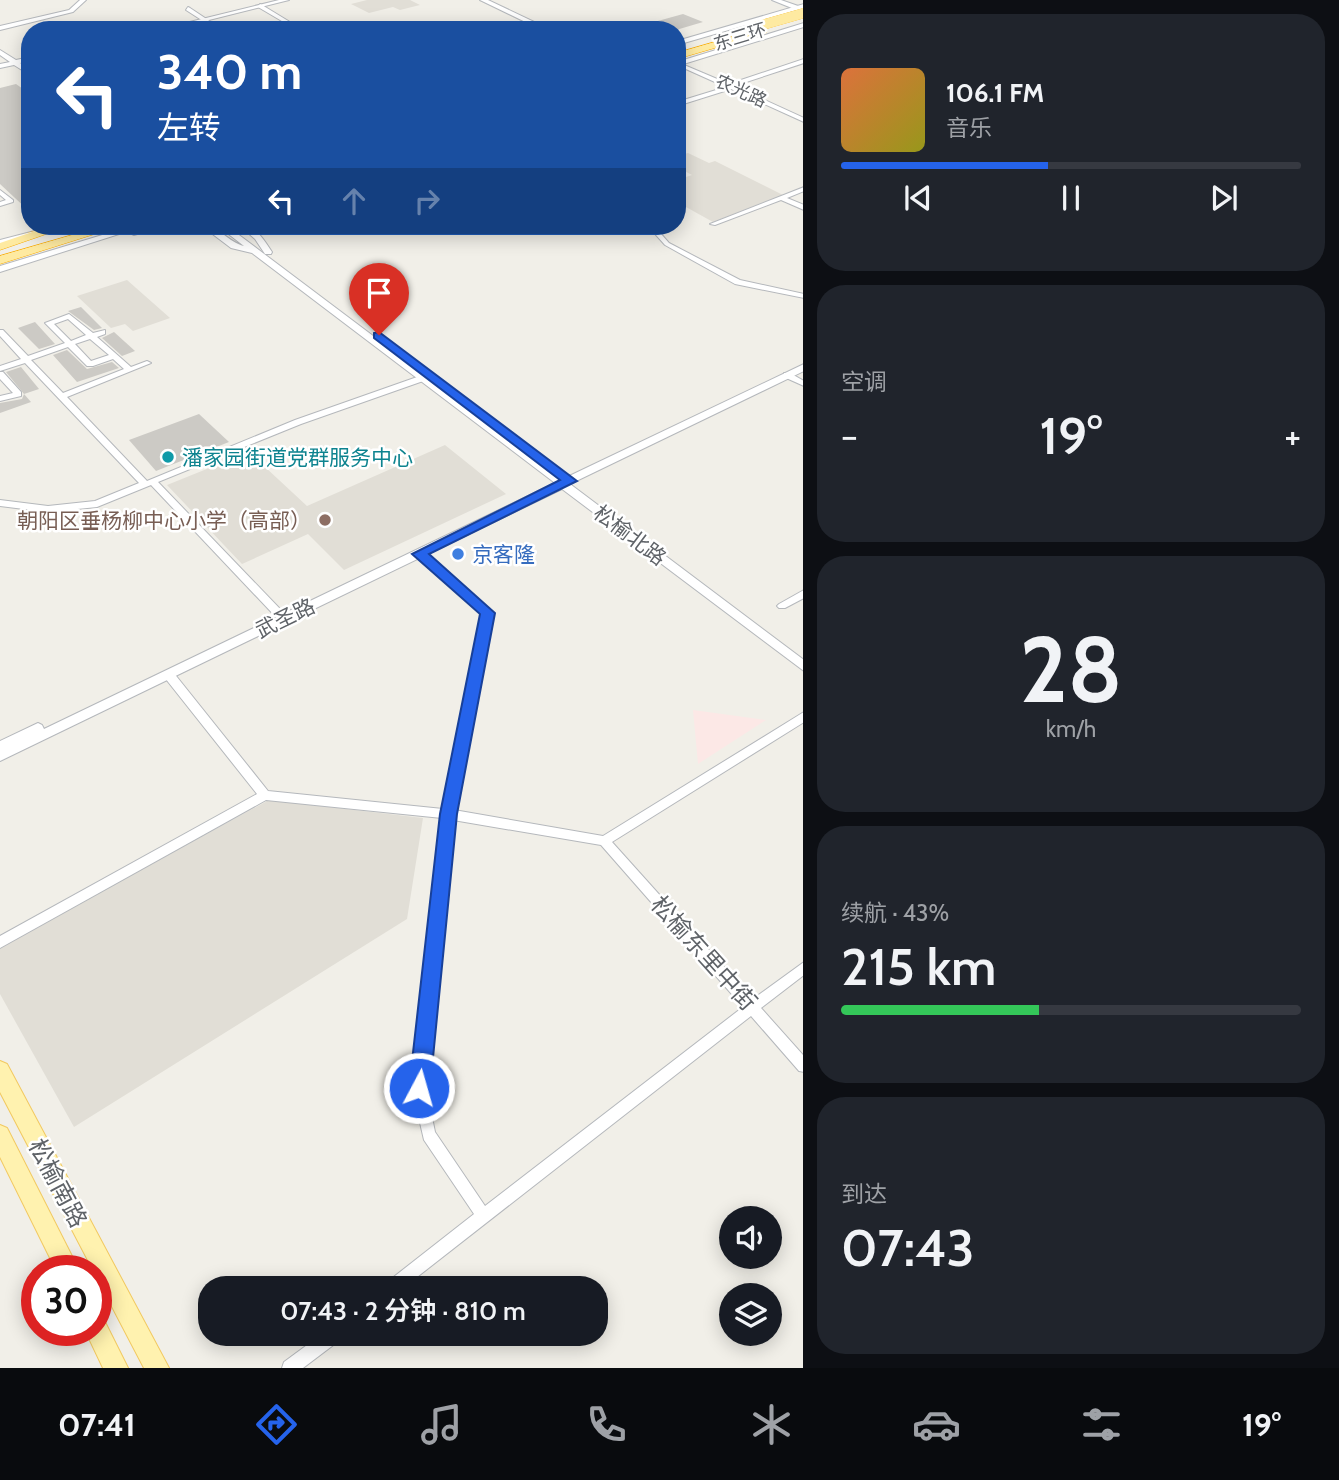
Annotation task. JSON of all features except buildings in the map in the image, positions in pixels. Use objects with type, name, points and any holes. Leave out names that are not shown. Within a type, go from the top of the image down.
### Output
[{"type":"highway","name":"东三环","points":[[686,53],[802,10]]},
{"type":"highway","name":"东三环","points":[[686,43],[759,26]]},
{"type":"highway","points":[[0,249],[34,235]]},
{"type":"highway","points":[[0,249],[54,235]]},
{"type":"highway","points":[[0,261],[85,235]]},
{"type":"highway","points":[[0,261],[49,255]]},
{"type":"main road","points":[[775,0],[802,10]]},
{"type":"main road","points":[[788,0],[802,10]]},
{"type":"main road","name":"松榆南路","points":[[0,1071],[157,1368]]},
{"type":"main road","name":"松榆南路","points":[[0,1135],[60,1255]]},
{"type":"main road","points":[[105,1346],[116,1368]]},
{"type":"street","points":[[29,21],[71,11],[83,0]]},
{"type":"street","points":[[197,21],[286,0]]},
{"type":"street","points":[[483,0],[528,21]]},
{"type":"street","points":[[260,6],[285,21]]},
{"type":"street","points":[[188,9],[208,21]]},
{"type":"street","points":[[0,28],[21,23]]},
{"type":"street","points":[[686,61],[803,25]]},
{"type":"street","points":[[759,26],[786,30]]},
{"type":"street","points":[[0,52],[21,68]]},
{"type":"street","points":[[0,66],[21,61]]},
{"type":"street","points":[[686,101],[803,61]]},
{"type":"street","points":[[13,63],[21,74]]},
{"type":"street","name":"农光路","points":[[686,67],[803,120]]},
{"type":"street","points":[[713,224],[803,189]]},
{"type":"street","points":[[0,192],[10,201],[0,204]]},
{"type":"street","points":[[782,198],[803,208]]},
{"type":"street","points":[[0,242],[24,235]]},
{"type":"street","points":[[0,270],[112,235]]},
{"type":"street","points":[[49,255],[129,235]]},
{"type":"street","points":[[219,235],[234,246],[264,253]]},
{"type":"street","name":"松榆北路","points":[[236,235],[264,253],[564,481],[803,667]]},
{"type":"street","name":"松榆北路","points":[[243,235],[424,378],[803,656]]},
{"type":"street","points":[[255,235],[264,253]]},
{"type":"street","points":[[659,235],[667,244],[738,282],[803,296]]},
{"type":"street","points":[[114,356],[90,364],[49,324],[69,316],[130,370]]},
{"type":"street","points":[[0,332],[61,397],[279,614]]},
{"type":"street","points":[[0,399],[18,394],[0,372],[26,359],[102,332]]},
{"type":"street","points":[[61,397],[147,363]]},
{"type":"street","name":"武圣路","points":[[0,747],[803,367]]},
{"type":"street","points":[[788,375],[803,384]]},
{"type":"street","points":[[0,503],[48,509],[97,504],[298,422],[424,378]]},
{"type":"street","name":"武圣路","points":[[0,756],[564,481]]},
{"type":"street","points":[[419,554],[487,613],[449,814],[419,1088],[429,1135],[483,1215]]},
{"type":"street","points":[[782,606],[803,593]]},
{"type":"street","points":[[169,675],[265,795]]},
{"type":"street","points":[[0,942],[265,795],[449,814],[604,841],[803,716]]},
{"type":"street","name":"松榆东里中街","points":[[604,841],[803,1066]]},
{"type":"street","points":[[406,1276],[803,967]]},
{"type":"street","points":[[290,1368],[318,1346]]},
{"type":"shaded area","points":[[367,0],[410,0],[420,5],[400,10],[393,7],[369,13],[351,4]]},
{"type":"shaded area","points":[[686,154],[709,163],[715,161],[783,195],[713,222],[686,207],[686,177],[692,175],[686,172]]},
{"type":"shaded area","points":[[127,280],[170,318],[133,331],[125,324],[111,328],[77,296]]},
{"type":"shaded area","name":"朝阳区垂杨柳中心小学（高部）","points":[[445,445],[506,494],[344,570],[308,534],[242,564],[167,485],[249,452],[307,506]]},
{"type":"shaded area","points":[[693,710],[766,720],[698,764]]},
{"type":"shaded area","points":[[269,800],[423,818],[407,919],[74,1127],[0,994],[0,946]]},
{"type":"place","name":"潘家园街道党群服务中心","points":[[168,457]]},
{"type":"place","name":"朝阳区垂杨柳中心小学（高部）","points":[[325,520]]},
{"type":"place","name":"京客隆","points":[[458,554]]},
{"type":"route","points":[[379,335],[570,481],[419,554],[487,613],[449,814],[419,1088]]}]
